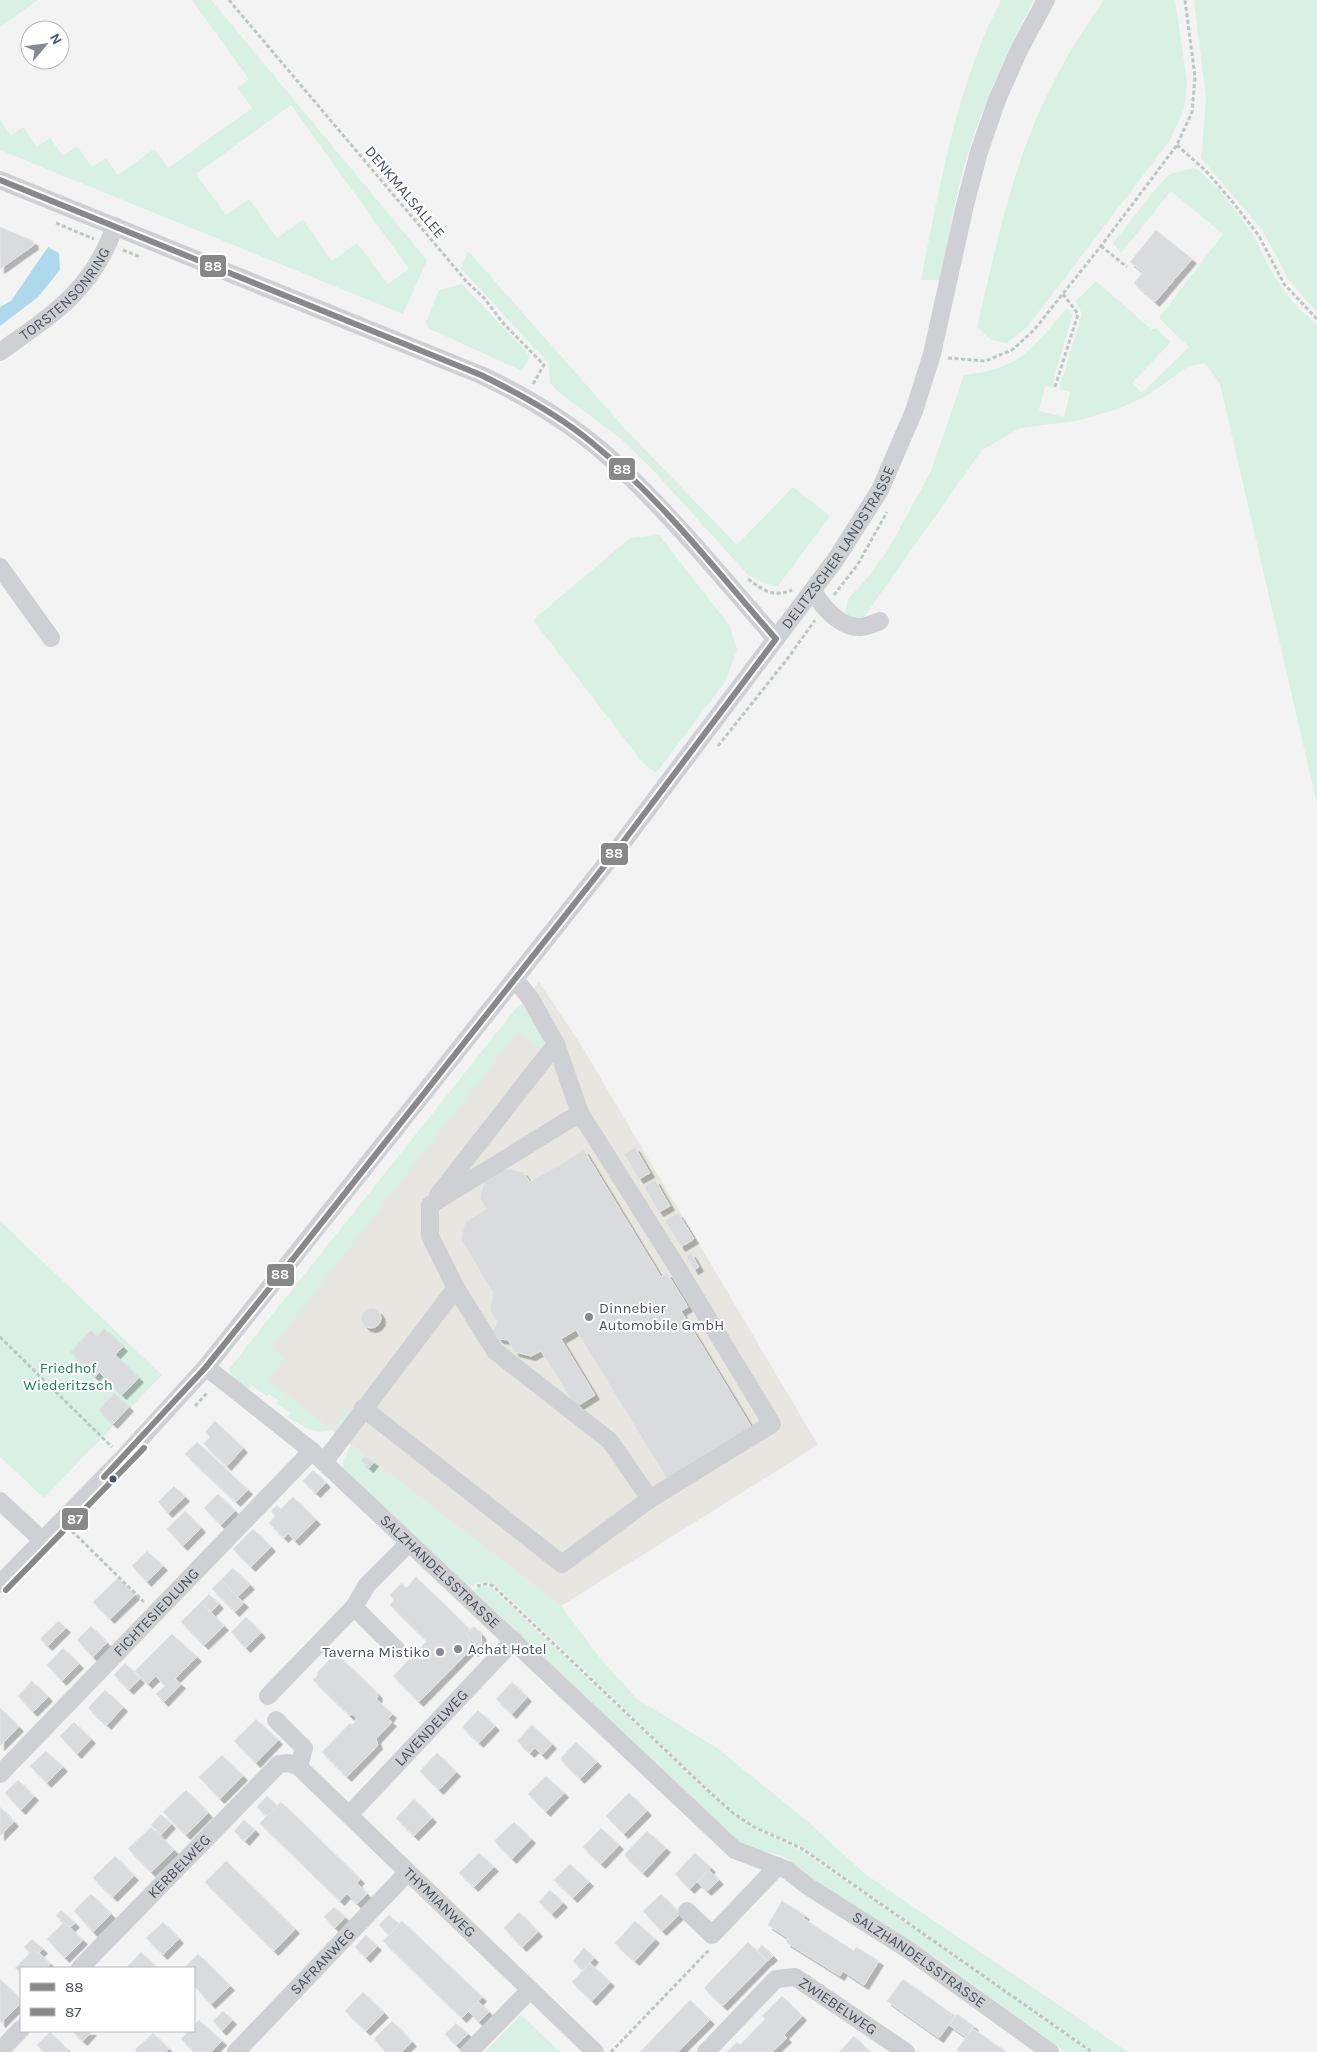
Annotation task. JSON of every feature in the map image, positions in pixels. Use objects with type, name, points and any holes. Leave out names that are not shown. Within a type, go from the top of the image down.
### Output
[{"type":"street","name":"DELITZSCHER LANDSTRASSE","points":[[0,1584],[123,1458],[206,1367],[617,850],[813,592],[836,558],[880,490],[914,411],[932,354],[979,152],[997,100],[1019,50],[1046,0]]},
{"type":"street","points":[[0,180],[481,375],[526,397],[569,425],[622,469],[693,544],[776,639]]},
{"type":"street","name":"TORSTENSONRING","points":[[0,352],[61,308],[91,275],[108,245],[115,226]]},
{"type":"street","points":[[0,567],[51,638]]},
{"type":"street","points":[[813,592],[824,608],[842,621],[860,627],[880,621]]},
{"type":"street","points":[[363,1408],[562,1564],[671,1484],[772,1424],[677,1267],[580,1113],[556,1044],[530,998],[515,979]]},
{"type":"street","points":[[556,1044],[430,1205],[430,1236],[456,1288],[495,1351],[610,1440],[650,1499]]},
{"type":"street","points":[[430,1205],[580,1113]]},
{"type":"street","name":"FICHTESIEDLUNG","points":[[0,1774],[156,1613],[318,1456],[363,1408],[456,1288]]},
{"type":"street","name":"SALZHANDELSSTRASSE","points":[[206,1367],[318,1456],[735,1850],[787,1870],[809,1887],[907,1949],[1050,2052]]},
{"type":"street","points":[[0,1501],[43,1541]]},
{"type":"street","points":[[268,1696],[354,1607],[367,1585],[409,1543]]},
{"type":"street","points":[[354,1607],[397,1650]]},
{"type":"street","name":"LAVENDELWEG","points":[[349,1815],[514,1640]]},
{"type":"street","points":[[276,1720],[304,1748],[299,1767]]},
{"type":"street","name":"KERBELWEG","points":[[81,1967],[279,1764],[289,1763],[299,1767]]},
{"type":"street","name":"THYMIANWEG","points":[[299,1767],[595,2052]]},
{"type":"street","points":[[687,1912],[712,1935],[778,1866]]},
{"type":"street","name":"SAFRANWEG","points":[[236,2052],[408,1872]]},
{"type":"street","name":"ZWIEBELWEG","points":[[706,2052],[776,1979],[794,1977],[906,2052]]},
{"type":"street","points":[[470,2052],[530,1990]]},
{"type":"street","points":[[0,2051],[20,2030]]},
{"type":"path","name":"DENKMALSALLEE","points":[[229,0],[467,282],[485,299],[503,323],[544,365],[526,397]]},
{"type":"path","points":[[932,354],[948,358],[986,362],[1012,350],[1034,330],[1063,294],[1177,145],[1192,112],[1194,77],[1185,0]]},
{"type":"path","points":[[1177,145],[1206,171],[1231,200],[1258,236],[1284,284],[1317,319]]},
{"type":"path","points":[[1101,246],[1126,267]]},
{"type":"path","points":[[1055,387],[1078,314],[1063,294]]},
{"type":"path","points":[[0,1337],[123,1458]]},
{"type":"path","points":[[71,1530],[156,1613]]},
{"type":"path","points":[[466,1596],[481,1584],[493,1586],[703,1786],[734,1813],[754,1827],[801,1848],[1092,2052]]},
{"type":"path","points":[[610,2052],[712,1947]]},
{"type":"shaded area","points":[[539,982],[581,1045],[818,1445],[561,1606],[238,1358]]},
{"type":"green space","points":[[0,0],[38,0],[0,27]]},
{"type":"green space","points":[[192,0],[211,0],[427,260],[403,314],[0,150],[0,120],[11,136],[23,127],[37,147],[50,138],[63,156],[77,146],[92,167],[106,158],[118,175],[154,149],[168,168],[252,108],[238,88],[249,79]],"holes":[[[291,105],[409,269],[388,284],[357,243],[332,261],[303,220],[277,238],[249,199],[226,215],[196,174]]]},
{"type":"green space","points":[[1001,0],[1034,0],[999,72],[970,147],[957,196],[940,280],[921,280],[953,129],[971,70]]},
{"type":"green space","points":[[1104,0],[1175,0],[1187,81],[1184,109],[1170,140],[1028,326],[1007,343],[991,340],[977,327],[1001,225],[1019,165],[1035,121],[1055,79],[1078,39]]},
{"type":"green space","points":[[1194,0],[1317,0],[1317,311],[1289,280],[1263,231],[1201,158],[1206,99]]},
{"type":"green space","points":[[1194,168],[1210,181],[1237,212],[1256,241],[1284,291],[1317,325],[1317,804],[1220,384],[1205,363],[1189,366],[1146,396],[1118,409],[1076,421],[1020,428],[982,450],[864,617],[854,618],[845,613],[848,599],[868,577],[888,550],[931,471],[964,375],[1004,366],[1016,360],[1037,342],[1067,308],[1073,315],[1056,370],[1053,388],[1045,386],[1039,411],[1064,417],[1070,392],[1059,389],[1082,314],[1076,301],[1096,281],[1151,329],[1157,329],[1171,342],[1132,383],[1142,393],[1189,347],[1159,318],[1223,234],[1171,191],[1121,253],[1113,243],[1158,186],[1170,174]]},
{"type":"green space","points":[[468,251],[628,432],[737,545],[793,487],[830,516],[778,586],[766,584],[749,576],[652,469],[620,438],[556,390],[550,383],[549,364],[461,268]]},
{"type":"green space","points":[[462,284],[530,356],[522,371],[428,328],[426,322],[439,290]]},
{"type":"green space","points":[[659,535],[730,626],[737,650],[725,682],[656,773],[643,763],[533,620],[630,538]]},
{"type":"green space","points":[[522,1005],[547,1042],[541,1049],[518,1032],[271,1348],[285,1358],[268,1380],[331,1429],[321,1432],[306,1428],[288,1417],[291,1413],[276,1403],[278,1400],[269,1394],[267,1396],[251,1385],[248,1389],[232,1377],[229,1369],[518,1006]]},
{"type":"green space","name":"Friedhof Wiederitzsch","points":[[0,1221],[162,1375],[44,1498],[0,1457]]},
{"type":"green space","points":[[349,1407],[352,1414],[333,1429]]},
{"type":"green space","points":[[351,1445],[561,1606],[600,1658],[637,1699],[717,1748],[806,1820],[865,1874],[1128,2052],[1094,2052],[802,1847],[754,1826],[734,1812],[703,1785],[503,1592],[493,1585],[483,1582],[470,1587],[344,1472],[343,1461]]},
{"type":"green space","points":[[481,1586],[492,1588],[702,1787],[753,1828],[800,1850],[1027,2006],[1089,2052],[1065,2052],[941,1961],[819,1883],[789,1860],[782,1856],[742,1845],[474,1591]]},
{"type":"green space","points":[[521,2015],[560,2052],[485,2052]]},
{"type":"water","points":[[48,247],[59,253],[60,270],[38,297],[0,326],[0,307],[11,301]]},
{"type":"building","points":[[0,227],[33,241],[34,245],[0,269]]},
{"type":"building","points":[[1156,230],[1192,259],[1155,302],[1134,283],[1143,272],[1130,262]]},
{"type":"building","points":[[635,1147],[650,1173],[639,1179],[624,1154]]},
{"type":"building","name":"Dinnebier Automobile GmbH","points":[[584,1150],[661,1277],[667,1273],[688,1307],[681,1311],[752,1428],[667,1479],[576,1330],[561,1339],[595,1395],[576,1407],[541,1351],[531,1356],[515,1352],[508,1340],[499,1339],[493,1331],[497,1322],[490,1310],[493,1293],[461,1239],[465,1222],[486,1209],[480,1198],[484,1181],[505,1168],[523,1172],[530,1182]]},
{"type":"building","points":[[655,1180],[670,1206],[659,1212],[644,1187]]},
{"type":"building","points":[[678,1213],[694,1239],[681,1247],[665,1221]]},
{"type":"building","points":[[691,1253],[699,1267],[694,1270],[686,1256]]},
{"type":"building","points":[[371,1308],[378,1311],[381,1318],[378,1325],[371,1328],[364,1325],[361,1318],[364,1311]]},
{"type":"building","points":[[104,1328],[123,1347],[115,1355],[139,1378],[122,1395],[99,1372],[95,1377],[70,1352],[91,1330],[97,1336]]},
{"type":"building","points":[[114,1393],[129,1407],[113,1424],[99,1410]]},
{"type":"building","points":[[215,1421],[243,1448],[227,1466],[204,1444],[210,1437],[205,1432]]},
{"type":"building","points":[[197,1442],[248,1490],[236,1502],[185,1454]]},
{"type":"building","points":[[365,1456],[374,1462],[369,1468],[361,1461]]},
{"type":"building","points":[[313,1470],[326,1483],[316,1493],[303,1481]]},
{"type":"building","points":[[174,1486],[185,1497],[168,1513],[158,1502]]},
{"type":"building","points":[[218,1494],[235,1511],[221,1525],[204,1508]]},
{"type":"building","points":[[293,1497],[316,1520],[295,1541],[288,1534],[284,1538],[269,1523],[275,1516],[271,1511],[277,1505],[281,1509]]},
{"type":"building","points":[[185,1511],[201,1528],[183,1546],[167,1529]]},
{"type":"building","points":[[253,1529],[271,1547],[251,1567],[233,1549]]},
{"type":"building","points":[[147,1551],[163,1566],[147,1582],[132,1566]]},
{"type":"building","points":[[233,1568],[250,1585],[237,1597],[221,1580]]},
{"type":"building","points":[[416,1577],[470,1630],[466,1634],[471,1640],[467,1645],[471,1649],[419,1702],[393,1676],[427,1641],[390,1605],[394,1600],[390,1595],[402,1583],[406,1588]]},
{"type":"building","points":[[118,1578],[135,1595],[110,1619],[93,1602]]},
{"type":"building","points":[[221,1580],[244,1603],[235,1612],[212,1589]]},
{"type":"building","points":[[209,1594],[219,1604],[211,1612],[201,1602]]},
{"type":"building","points":[[201,1602],[224,1626],[204,1645],[181,1622]]},
{"type":"building","points":[[246,1617],[261,1633],[246,1648],[231,1632]]},
{"type":"building","points":[[58,1621],[66,1628],[48,1646],[40,1639]]},
{"type":"building","points":[[91,1626],[107,1643],[93,1657],[77,1640]]},
{"type":"building","points":[[474,1626],[481,1634],[482,1644],[474,1652],[467,1645],[471,1640],[466,1634]]},
{"type":"building","points":[[172,1634],[197,1657],[175,1679],[181,1684],[164,1702],[156,1694],[165,1686],[156,1676],[148,1684],[135,1671]]},
{"type":"building","points":[[63,1648],[79,1664],[62,1681],[47,1665]]},
{"type":"building","points":[[338,1655],[377,1693],[378,1697],[376,1699],[392,1714],[388,1719],[392,1722],[376,1739],[378,1745],[347,1777],[322,1752],[350,1723],[352,1725],[356,1721],[356,1718],[352,1714],[350,1716],[313,1680],[331,1658],[333,1660]]},
{"type":"building","points":[[125,1663],[140,1679],[129,1690],[114,1675]]},
{"type":"building","points":[[32,1681],[48,1697],[33,1712],[18,1696]]},
{"type":"building","points":[[512,1682],[527,1697],[512,1714],[496,1699]]},
{"type":"building","points":[[105,1690],[123,1707],[107,1725],[88,1708]]},
{"type":"building","points":[[0,1708],[19,1727],[0,1746]]},
{"type":"building","points":[[478,1710],[495,1726],[479,1743],[462,1727]]},
{"type":"building","points":[[256,1719],[278,1740],[256,1763],[234,1741]]},
{"type":"building","points":[[74,1722],[91,1739],[77,1754],[60,1736]]},
{"type":"building","points":[[532,1725],[552,1744],[542,1755],[535,1748],[530,1753],[517,1741]]},
{"type":"building","points":[[576,1742],[597,1762],[580,1779],[560,1759]]},
{"type":"building","points":[[46,1751],[63,1767],[47,1783],[30,1766]]},
{"type":"building","points":[[437,1753],[456,1772],[439,1790],[420,1771]]},
{"type":"building","points":[[222,1755],[243,1776],[220,1799],[199,1777]]},
{"type":"building","points":[[546,1776],[564,1793],[546,1812],[528,1794]]},
{"type":"building","points":[[18,1780],[34,1796],[21,1810],[5,1793]]},
{"type":"building","points":[[186,1790],[208,1813],[186,1835],[163,1812]]},
{"type":"building","points":[[629,1793],[647,1811],[624,1834],[606,1816]]},
{"type":"building","points":[[267,1796],[277,1806],[267,1816],[257,1807]]},
{"type":"building","points":[[414,1799],[432,1818],[414,1836],[396,1818]]},
{"type":"building","points":[[281,1802],[360,1879],[340,1901],[260,1823]]},
{"type":"building","points":[[0,1807],[14,1822],[0,1836]]},
{"type":"building","points":[[161,1814],[171,1824],[161,1835],[151,1825]]},
{"type":"building","points":[[244,1820],[255,1830],[245,1841],[234,1831]]},
{"type":"building","points":[[514,1822],[531,1839],[512,1859],[494,1841]]},
{"type":"building","points":[[151,1827],[174,1850],[151,1872],[128,1849]]},
{"type":"building","points":[[601,1828],[619,1845],[601,1864],[583,1847]]},
{"type":"building","points":[[647,1831],[666,1848],[643,1873],[624,1855]]},
{"type":"building","points":[[479,1853],[494,1867],[474,1887],[459,1873]]},
{"type":"building","points":[[695,1853],[711,1868],[690,1889],[675,1874]]},
{"type":"building","points":[[115,1856],[134,1876],[113,1897],[93,1878]]},
{"type":"building","points":[[226,1861],[295,1929],[274,1951],[205,1882]]},
{"type":"building","points":[[570,1864],[589,1882],[573,1898],[554,1880]]},
{"type":"building","points":[[709,1870],[719,1880],[707,1891],[697,1882]]},
{"type":"building","points":[[357,1883],[367,1894],[357,1904],[347,1894]]},
{"type":"building","points":[[550,1890],[563,1903],[552,1914],[539,1902]]},
{"type":"building","points":[[91,1894],[111,1914],[93,1932],[74,1911]]},
{"type":"building","points":[[661,1894],[680,1914],[662,1931],[643,1911]]},
{"type":"building","points":[[782,1901],[805,1915],[803,1918],[854,1951],[856,1947],[879,1961],[864,1985],[843,1971],[840,1976],[786,1942],[788,1938],[768,1925]]},
{"type":"building","points":[[334,1907],[345,1917],[335,1928],[324,1917]]},
{"type":"building","points":[[61,1910],[75,1923],[70,1928],[56,1916]]},
{"type":"building","points":[[519,1912],[538,1932],[522,1947],[504,1928]]},
{"type":"building","points":[[389,1915],[399,1924],[389,1935],[379,1925]]},
{"type":"building","points":[[402,1921],[482,1997],[462,2018],[383,1941]]},
{"type":"building","points":[[635,1921],[655,1939],[635,1961],[615,1943]]},
{"type":"building","points":[[64,1922],[83,1940],[65,1958],[47,1939]]},
{"type":"building","points":[[163,1922],[179,1939],[163,1955],[146,1938]]},
{"type":"building","points":[[366,1935],[377,1946],[366,1958],[355,1947]]},
{"type":"building","points":[[32,1939],[43,1949],[38,1954],[33,1950],[30,1953],[24,1947]]},
{"type":"building","points":[[748,1942],[767,1961],[723,2006],[704,1988]]},
{"type":"building","points":[[762,1945],[773,1956],[768,1961],[757,1951]]},
{"type":"building","points":[[584,1948],[594,1958],[583,1970],[573,1961]]},
{"type":"building","points":[[33,1950],[51,1964],[49,1967],[20,1967],[20,1972],[15,1968]]},
{"type":"building","points":[[141,1952],[156,1967],[127,1967]]},
{"type":"building","points":[[198,1954],[230,1986],[211,2004],[195,1987],[195,1967],[185,1967]]},
{"type":"building","points":[[590,1963],[610,1982],[592,2001],[572,1982]]},
{"type":"building","points":[[0,1979],[20,1999],[20,2004],[1,2023]]},
{"type":"building","points":[[903,1979],[955,2016],[939,2038],[887,2001]]},
{"type":"building","points":[[363,1992],[384,2013],[366,2031],[345,2011]]},
{"type":"building","points":[[782,1996],[802,2016],[784,2035],[787,2038],[772,2052],[727,2052],[737,2042],[740,2045],[765,2019],[762,2016]]},
{"type":"building","points":[[690,2000],[710,2020],[678,2052],[640,2052]]},
{"type":"building","points":[[478,2001],[489,2012],[479,2022],[468,2011]]},
{"type":"building","points":[[223,2011],[232,2020],[222,2031],[213,2021]]},
{"type":"building","points":[[957,2014],[974,2026],[966,2037],[949,2025]]},
{"type":"building","points":[[199,2020],[222,2041],[211,2052],[195,2052],[181,2039],[188,2032],[195,2032],[195,2025]]},
{"type":"building","points":[[392,2021],[412,2042],[401,2052],[386,2052],[374,2039]]},
{"type":"building","points":[[456,2023],[468,2034],[456,2045],[445,2034]]},
{"type":"building","points":[[972,2028],[1007,2052],[959,2052],[957,2050]]},
{"type":"building","points":[[50,2032],[68,2050],[67,2052],[43,2052],[37,2045]]},
{"type":"building","points":[[73,2032],[91,2032],[83,2041]]},
{"type":"building","points":[[153,2033],[169,2049],[166,2052],[137,2052],[135,2050]]},
{"type":"building","points":[[854,2036],[870,2052],[839,2052]]},
{"type":"transit line","name":"88","points":[[0,180],[481,375],[538,406],[591,442],[641,487],[688,536],[776,639]]},
{"type":"transit line","name":"88","points":[[104,1477],[206,1367],[285,1269],[617,850],[776,639]]},
{"type":"transit line","name":"87","points":[[6,1590],[144,1448]]},
{"type":"place","name":"Dinnebier Automobile GmbH","points":[[589,1317]]},
{"type":"place","name":"Achat Hotel","points":[[458,1649]]},
{"type":"place","name":"Taverna Mistiko","points":[[440,1652]]}]
